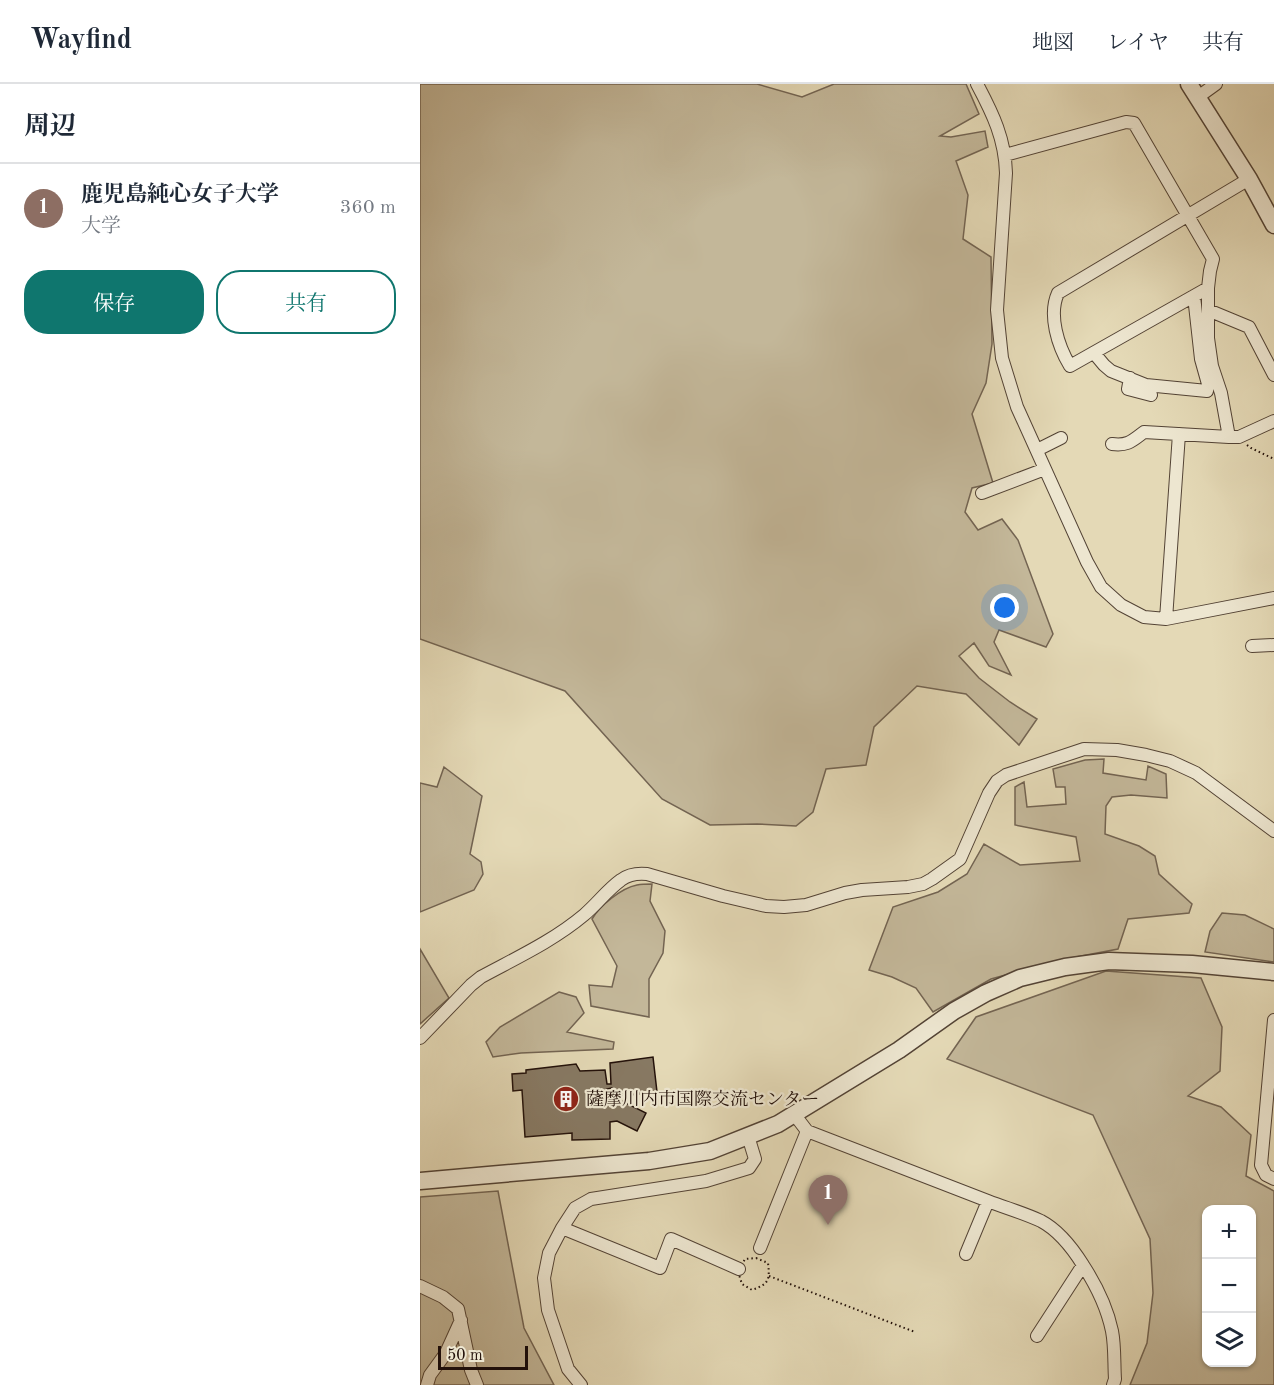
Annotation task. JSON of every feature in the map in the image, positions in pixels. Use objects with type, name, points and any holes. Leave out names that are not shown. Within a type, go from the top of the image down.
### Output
[{"type":"street","points":[[977,84],[994,116],[1005,155],[1006,173],[997,310],[1002,358],[1017,407],[1087,562],[1101,587],[1121,605],[1144,617],[1166,619],[1274,598]]},
{"type":"street","points":[[1216,84],[1193,91],[1249,179],[1274,225]]},
{"type":"street","points":[[1005,155],[1126,122],[1134,123],[1213,259],[1208,288],[1208,338],[1212,366],[1234,437]]},
{"type":"street","points":[[1208,288],[1070,366],[1064,357],[1055,327],[1054,300],[1058,292],[1249,179]]},
{"type":"street","points":[[1094,353],[1111,371],[1146,385],[1207,391],[1208,384],[1201,358],[1194,296]]},
{"type":"street","points":[[1208,310],[1249,327],[1274,375]]},
{"type":"street","points":[[1130,378],[1128,389],[1151,395]]},
{"type":"street","points":[[1112,444],[1121,446],[1128,444],[1144,432],[1234,437],[1274,421]]},
{"type":"street","points":[[1166,619],[1179,434]]},
{"type":"street","points":[[1036,450],[1061,438]]},
{"type":"street","points":[[982,493],[1045,469]]},
{"type":"street","points":[[1252,646],[1274,645]]},
{"type":"street","points":[[420,1038],[481,977],[555,936],[584,915],[621,880],[630,875],[647,874],[723,896],[766,906],[784,907],[806,905],[862,890],[922,884],[960,859],[989,793],[997,781],[1006,775],[1084,749],[1117,750],[1146,755],[1178,765],[1196,773],[1274,831]]},
{"type":"street","points":[[420,1181],[649,1161],[710,1152],[778,1124],[899,1050],[954,1011],[1020,978],[1109,961],[1182,963],[1274,972]]},
{"type":"street","points":[[1274,1020],[1261,1165],[1266,1175],[1274,1179]]},
{"type":"street","points":[[795,1113],[807,1131],[1042,1222],[1058,1235],[1077,1255],[1094,1282],[1105,1308],[1113,1332],[1115,1379],[1113,1385]]},
{"type":"street","points":[[760,1248],[807,1131]]},
{"type":"street","points":[[580,1385],[568,1369],[548,1310],[544,1278],[549,1253],[575,1208],[591,1199],[706,1181],[748,1168],[755,1159],[748,1136]]},
{"type":"street","points":[[966,1254],[988,1201]]},
{"type":"street","points":[[562,1228],[660,1268],[671,1239],[739,1269]]},
{"type":"street","points":[[1037,1336],[1083,1265]]},
{"type":"street","points":[[420,1286],[443,1297],[458,1309],[471,1370],[477,1385]]},
{"type":"street","points":[[427,1385],[430,1375],[446,1353],[461,1320]]},
{"type":"path","points":[[1234,437],[1274,459]]},
{"type":"path","points":[[756,1258],[768,1263],[769,1276],[764,1286],[752,1290],[742,1284],[738,1272],[745,1259],[756,1258]]},
{"type":"path","points":[[769,1276],[915,1332]]},
{"type":"shaded area","points":[[420,84],[757,84],[802,97],[834,84],[966,84],[979,114],[940,136],[951,137],[985,131],[988,147],[956,161],[968,195],[963,239],[991,257],[992,344],[986,383],[972,414],[993,483],[972,488],[965,512],[978,530],[1002,519],[1018,540],[1053,634],[1046,647],[999,630],[994,642],[1011,675],[989,666],[974,643],[959,656],[979,678],[1037,719],[1019,745],[966,694],[917,686],[874,727],[866,765],[826,769],[813,812],[796,826],[710,825],[662,799],[565,691],[420,639]]},
{"type":"shaded area","points":[[1104,759],[1103,773],[1146,780],[1148,766],[1166,774],[1167,798],[1131,795],[1112,797],[1106,806],[1105,834],[1139,846],[1155,856],[1159,874],[1192,904],[1189,913],[1128,919],[1118,949],[1055,961],[991,979],[933,1012],[916,988],[869,970],[893,907],[938,892],[967,874],[984,844],[1020,865],[1080,861],[1076,837],[1015,825],[1015,787],[1024,782],[1027,807],[1066,804],[1065,787],[1056,787],[1053,769],[1085,760]]},
{"type":"shaded area","points":[[444,767],[482,796],[470,854],[481,862],[483,874],[474,890],[420,912],[420,783],[437,787]]},
{"type":"shaded area","points":[[652,884],[650,901],[665,931],[663,953],[649,979],[649,1017],[591,1006],[589,985],[612,987],[617,966],[592,919],[606,903],[624,890],[637,885]]},
{"type":"shaded area","points":[[1222,913],[1245,915],[1274,929],[1274,962],[1205,952],[1210,931]]},
{"type":"shaded area","points":[[420,949],[449,998],[420,1024]]},
{"type":"shaded area","points":[[1106,971],[1201,978],[1222,1027],[1220,1071],[1188,1096],[1221,1107],[1251,1135],[1246,1176],[1274,1191],[1274,1385],[1130,1385],[1147,1343],[1153,1293],[1150,1239],[1093,1115],[947,1059],[976,1017]]},
{"type":"shaded area","points":[[559,992],[576,997],[584,1013],[567,1032],[614,1042],[613,1049],[521,1053],[493,1057],[486,1042],[500,1027]]},
{"type":"shaded area","points":[[498,1191],[524,1328],[554,1385],[420,1385],[420,1197]]},
{"type":"building","name":"薩摩川内市国際交流センター","points":[[653,1057],[657,1092],[613,1097],[612,1088],[607,1089],[609,1104],[622,1101],[646,1113],[637,1131],[617,1121],[610,1122],[610,1139],[572,1140],[572,1133],[525,1137],[522,1090],[513,1091],[512,1074],[576,1064],[580,1071],[605,1070],[607,1084],[611,1084],[610,1063]]},
{"type":"place","name":"薩摩川内市国際交流センター","points":[[566,1099]]},
{"type":"place","name":"鹿児島純心女子大学","points":[[828,1225]]}]
